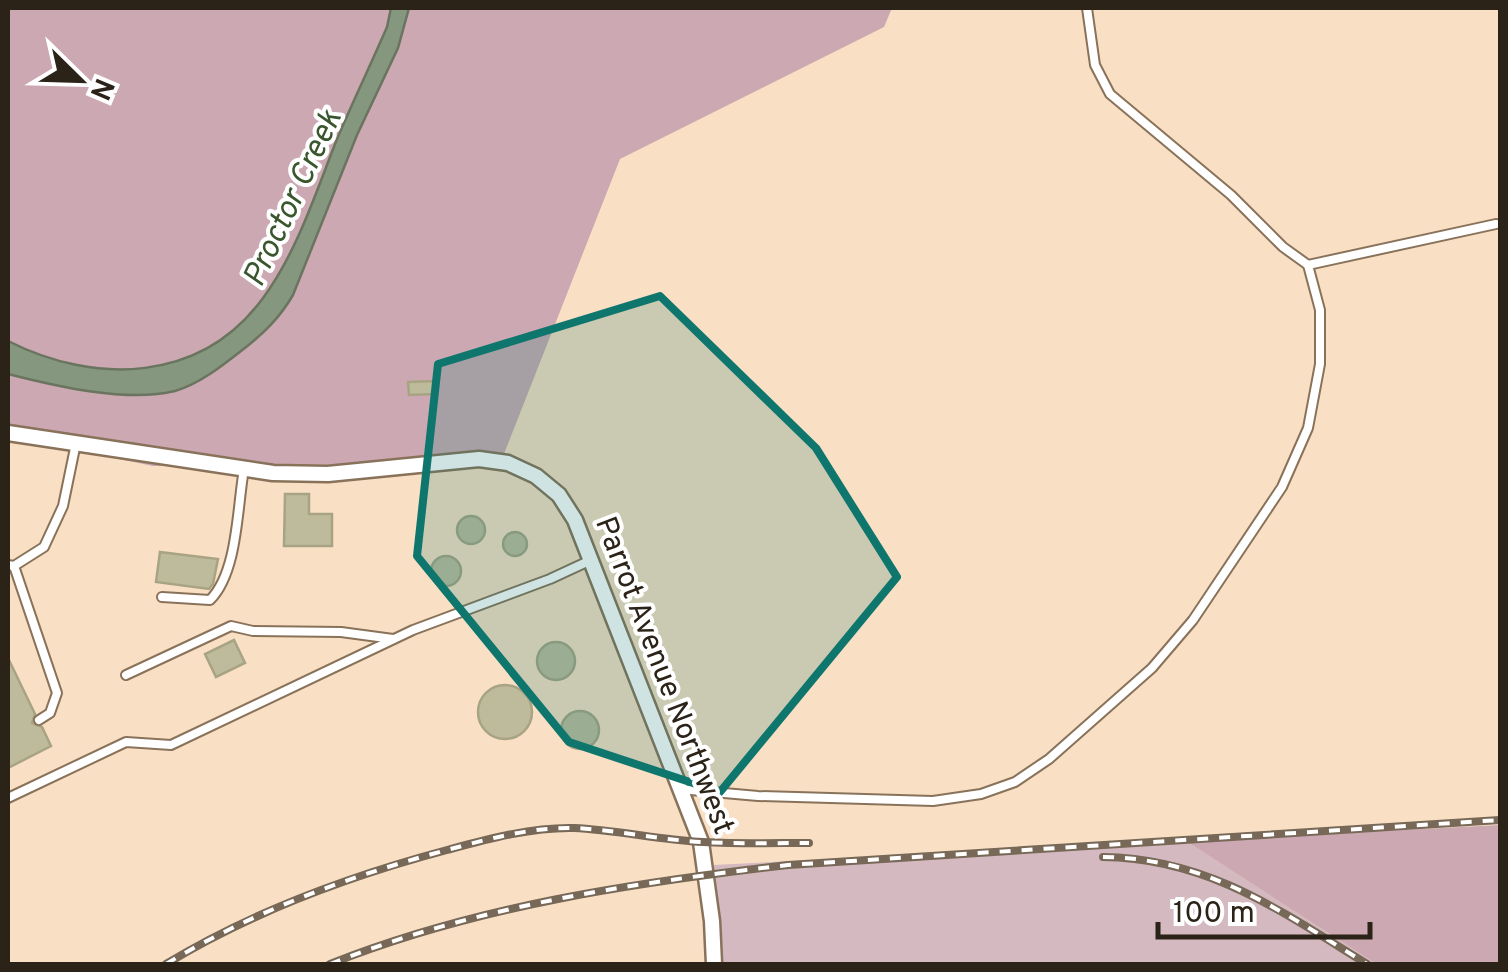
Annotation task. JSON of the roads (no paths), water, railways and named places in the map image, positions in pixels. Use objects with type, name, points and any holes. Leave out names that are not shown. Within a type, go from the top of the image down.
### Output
[{"type":"street","name":"Parrot Avenue Northwest","points":[[8,433],[273,473],[328,474],[479,459],[508,463],[536,476],[560,496],[575,520],[701,842],[714,964]]},
{"type":"lane","points":[[679,789],[758,796],[933,801],[981,794],[1015,782],[1049,760],[1152,668],[1193,620],[1282,487],[1308,428],[1320,364],[1320,310],[1308,265],[1110,94],[1095,65],[1087,8]]},
{"type":"lane","points":[[1308,265],[1496,224]]},
{"type":"lane","points":[[39,720],[50,712],[57,693],[11,566],[44,547],[63,506],[76,444]]},
{"type":"lane","points":[[162,597],[210,600],[223,587],[230,566],[244,469]]},
{"type":"lane","points":[[8,798],[126,742],[171,745],[393,639],[550,580],[591,560]]},
{"type":"lane","points":[[126,675],[231,626],[252,631],[342,632],[393,639]]},
{"type":"railway","points":[[330,964],[498,912],[555,899],[730,872],[788,865],[1500,820]]},
{"type":"railway","points":[[166,964],[232,928],[338,884],[510,834],[574,828],[703,842],[809,843]]},
{"type":"railway","points":[[1103,857],[1177,867],[1210,878],[1274,908],[1367,964]]},
{"type":"water label","name":"Proctor Creek","points":[[294,199]]}]
